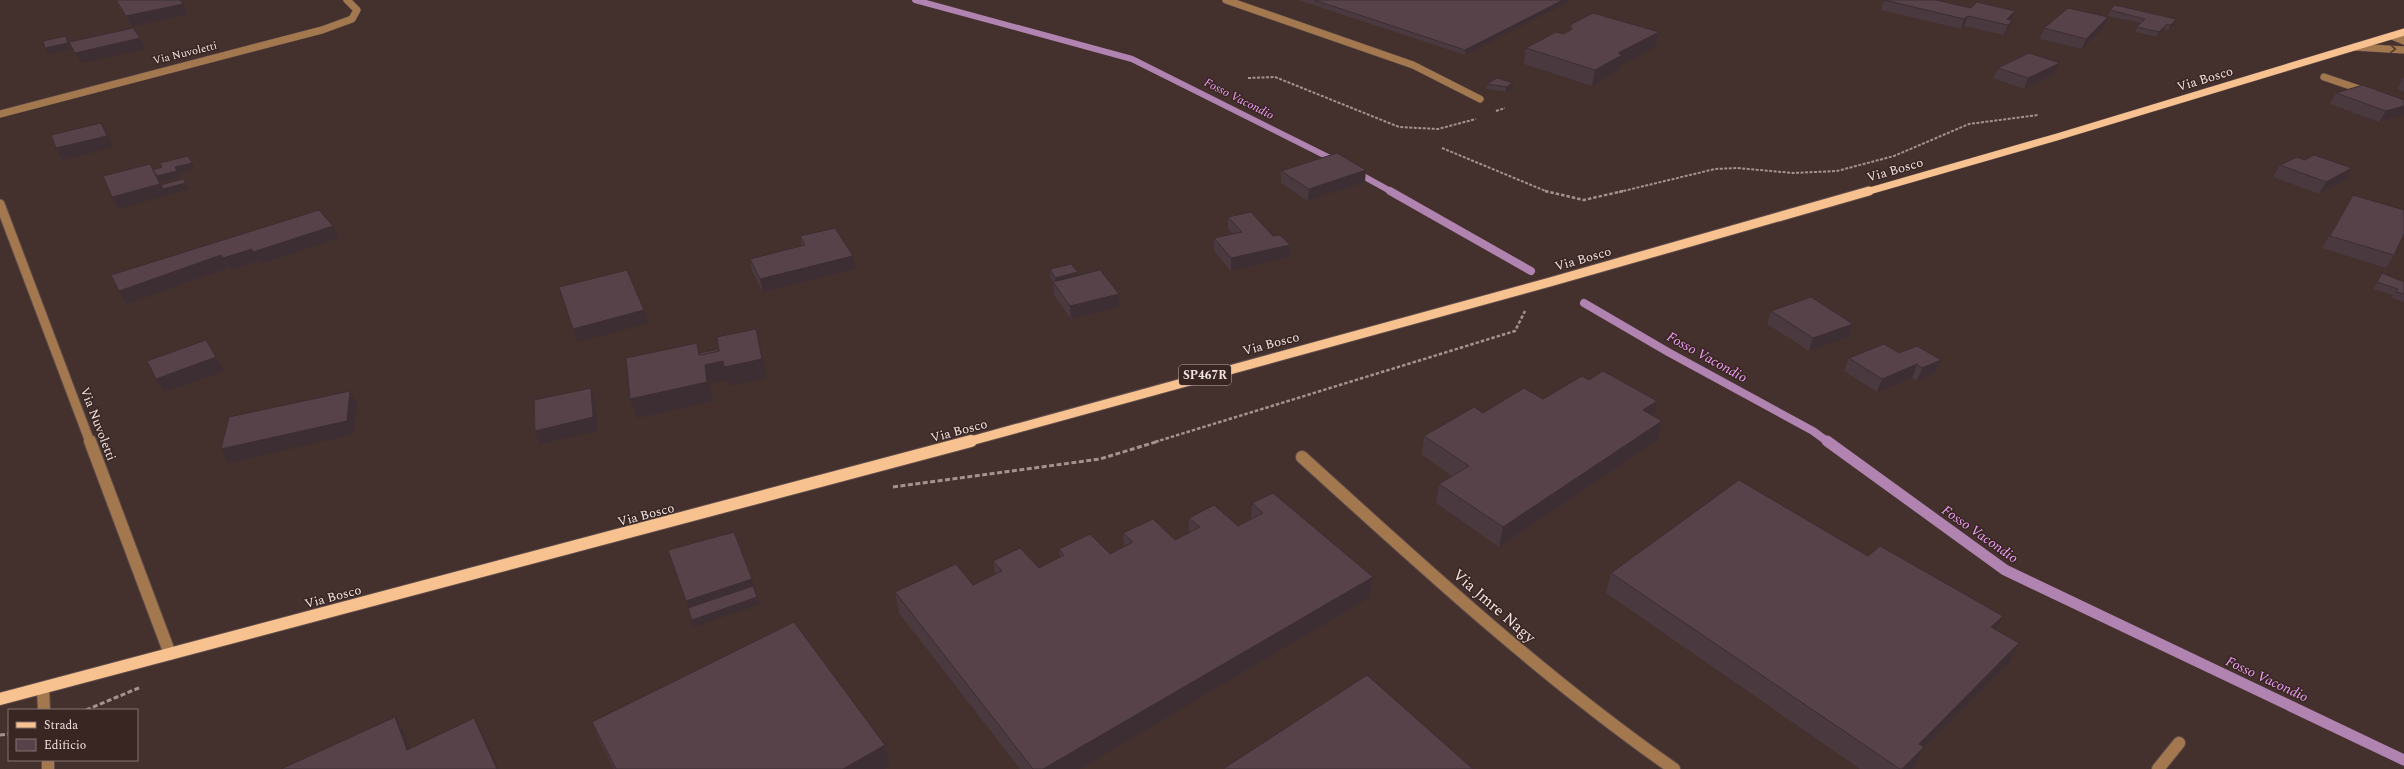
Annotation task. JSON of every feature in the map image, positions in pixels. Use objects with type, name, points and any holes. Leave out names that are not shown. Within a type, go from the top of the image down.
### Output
[{"type":"main road","name":"Via Bosco","points":[[0,699],[815,484],[1550,282],[2057,137],[2404,32]]},
{"type":"street","name":"Via Nuvoletti","points":[[0,114],[322,30],[352,19],[357,10],[347,0]]},
{"type":"street","points":[[1226,0],[1413,64],[1480,98]]},
{"type":"street","points":[[2392,36],[2404,38]]},
{"type":"street","points":[[2392,36],[2404,41]]},
{"type":"street","points":[[2354,47],[2404,50]]},
{"type":"street","points":[[2324,77],[2375,94]]},
{"type":"street","name":"Via Nuvoletti","points":[[0,204],[170,654]]},
{"type":"street","name":"Via Jmre Nagy","points":[[1302,457],[1497,633],[1628,736],[1674,769]]},
{"type":"street","points":[[43,688],[44,709]]},
{"type":"street","points":[[2158,769],[2179,743]]},
{"type":"path","points":[[1248,78],[1276,78],[1399,127],[1418,131],[1438,130],[1480,117]]},
{"type":"path","points":[[1492,112],[1505,108]]},
{"type":"path","points":[[1442,148],[1544,190],[1572,199],[1584,200],[1715,169],[1737,168],[1793,173],[1837,171],[1894,156],[1969,124],[2038,115]]},
{"type":"building","points":[[116,0],[180,0],[183,4],[126,16]]},
{"type":"building","points":[[1314,0],[1563,0],[1465,50]]},
{"type":"building","points":[[1884,0],[1936,0],[1971,8],[1977,2],[2015,11],[2007,19],[2012,21],[2008,25],[1968,16],[1964,19]]},
{"type":"building","points":[[2115,5],[2176,19],[2171,25],[2167,24],[2159,32],[2137,27],[2145,19],[2110,10]]},
{"type":"building","points":[[2068,8],[2108,17],[2086,39],[2044,28]]},
{"type":"building","points":[[1593,13],[1659,32],[1618,53],[1622,55],[1595,70],[1526,48],[1556,32],[1564,34],[1572,29],[1570,25]]},
{"type":"building","points":[[133,28],[140,38],[75,53],[69,42]]},
{"type":"building","points":[[66,36],[68,43],[45,48],[43,41]]},
{"type":"building","points":[[2029,53],[2060,63],[2028,78],[1998,68]]},
{"type":"building","points":[[1497,78],[1513,83],[1506,87],[1487,84]]},
{"type":"building","points":[[2363,85],[2404,100],[2404,106],[2386,111],[2336,93]]},
{"type":"building","points":[[101,123],[107,136],[56,148],[51,135]]},
{"type":"building","points":[[1337,153],[1366,170],[1309,189],[1281,171]]},
{"type":"building","points":[[2314,155],[2352,168],[2326,182],[2280,165],[2297,157],[2305,160]]},
{"type":"building","points":[[188,156],[192,163],[175,167],[177,171],[157,176],[153,170],[162,167],[160,163]]},
{"type":"building","points":[[150,164],[160,184],[112,197],[103,176]]},
{"type":"building","points":[[183,179],[186,183],[163,189],[161,185]]},
{"type":"building","points":[[2353,195],[2404,210],[2404,234],[2394,255],[2330,236]]},
{"type":"building","points":[[319,210],[333,226],[253,252],[252,249],[223,258],[221,255],[119,291],[111,275]]},
{"type":"building","points":[[1251,212],[1273,236],[1280,235],[1290,245],[1231,258],[1214,238],[1242,232],[1228,217]]},
{"type":"building","points":[[835,228],[853,256],[760,279],[750,259],[805,245],[800,236]]},
{"type":"building","points":[[1071,264],[1078,272],[1055,278],[1050,269]]},
{"type":"building","points":[[627,270],[644,310],[573,329],[559,287]]},
{"type":"building","points":[[1100,270],[1119,294],[1070,306],[1053,282]]},
{"type":"building","points":[[2382,273],[2404,282],[2404,294],[2396,292],[2398,289],[2377,282]]},
{"type":"building","points":[[1811,297],[1853,324],[1813,338],[1771,311]]},
{"type":"building","points":[[756,329],[762,359],[724,367],[723,361],[705,365],[707,382],[630,399],[626,358],[697,343],[699,355],[719,351],[717,337]]},
{"type":"building","points":[[206,340],[216,357],[156,379],[147,361]]},
{"type":"building","points":[[1884,344],[1899,353],[1917,346],[1941,360],[1922,368],[1917,364],[1882,379],[1849,358]]},
{"type":"building","points":[[719,349],[719,351],[701,355],[700,353]]},
{"type":"building","points":[[1603,371],[1657,401],[1643,410],[1662,421],[1503,527],[1439,484],[1469,466],[1424,436],[1474,407],[1483,413],[1524,388],[1543,399],[1582,376],[1589,380]]},
{"type":"building","points":[[591,388],[593,417],[535,431],[534,400]]},
{"type":"building","points":[[350,391],[347,421],[221,449],[229,417]]},
{"type":"building","points":[[1739,480],[1868,556],[1880,546],[2003,616],[1991,627],[2019,643],[1919,744],[1924,747],[1902,769],[1611,573]]},
{"type":"building","points":[[1273,493],[1373,577],[1043,769],[1033,769],[895,592],[956,564],[973,585],[1002,571],[993,561],[1020,548],[1039,568],[1064,555],[1059,549],[1090,534],[1110,554],[1133,542],[1123,533],[1153,519],[1175,540],[1200,527],[1189,518],[1214,505],[1238,526],[1263,513],[1252,503]]},
{"type":"building","points":[[734,532],[752,579],[686,601],[668,550]]},
{"type":"building","points":[[753,586],[757,597],[692,620],[688,608]]},
{"type":"building","points":[[794,622],[885,745],[843,769],[616,769],[592,722]]},
{"type":"building","points":[[1367,675],[1473,769],[1223,769]]},
{"type":"building","points":[[395,717],[407,750],[474,718],[497,769],[281,769]]},
{"type":"waterway","name":"Fosso Vacondio","points":[[915,0],[1132,59],[1338,162]]},
{"type":"waterway","name":"Fosso Vacondio","points":[[1354,171],[1392,192]]},
{"type":"waterway","name":"Fosso Vacondio","points":[[1390,191],[1531,271]]},
{"type":"waterway","name":"Fosso Vacondio","points":[[1584,303],[1668,352],[1813,431],[1828,442]]},
{"type":"waterway","name":"Fosso Vacondio","points":[[1827,441],[2005,570],[2404,760]]}]
